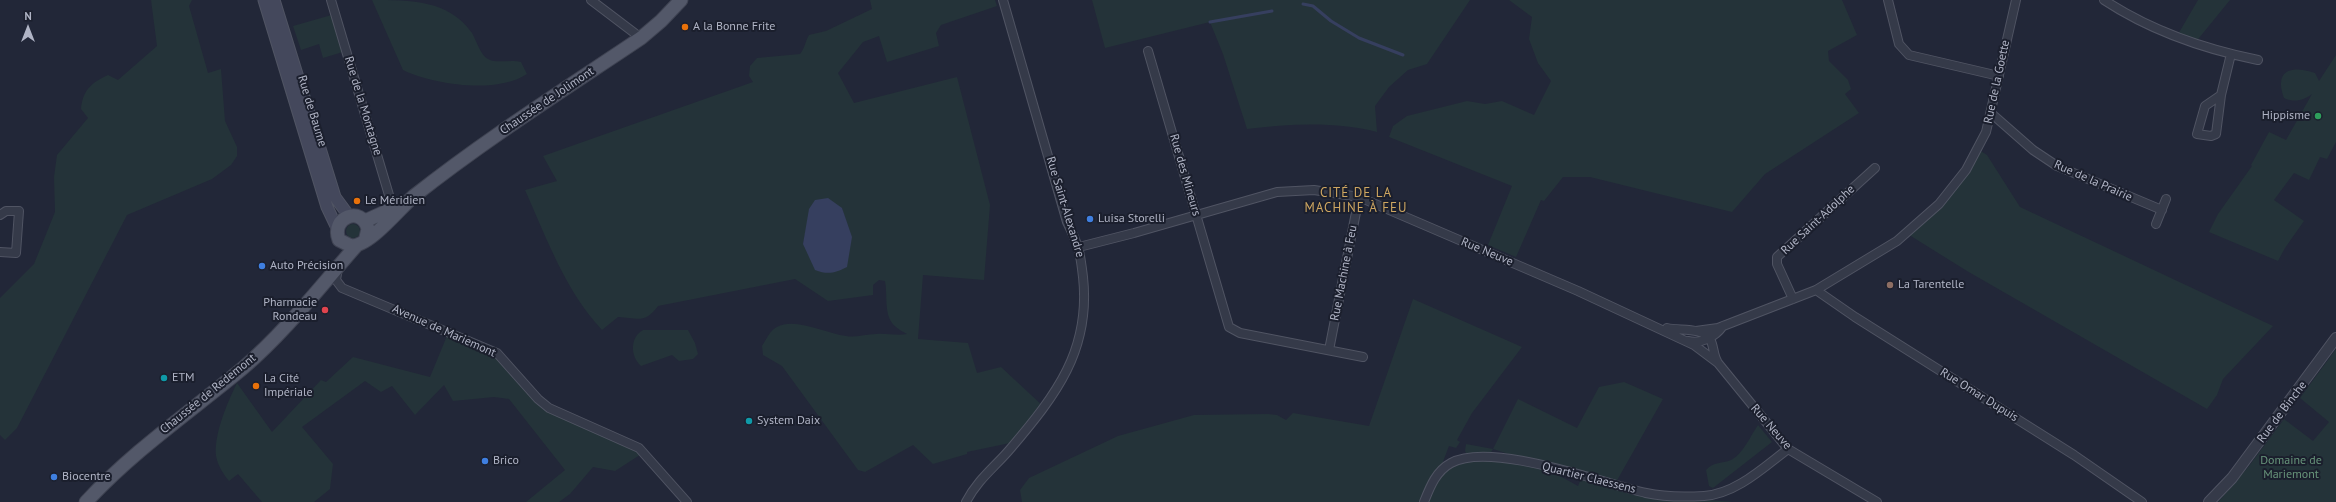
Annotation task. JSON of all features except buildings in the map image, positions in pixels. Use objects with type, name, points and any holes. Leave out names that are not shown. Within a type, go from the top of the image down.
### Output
[{"type":"main road","name":"Rue de Baume","points":[[264,0],[328,207],[338,234]]},
{"type":"main road","name":"Rue de Baume","points":[[274,0],[335,197],[348,216]]},
{"type":"main road","name":"Chaussée de Jolimont","points":[[360,244],[410,200],[476,149],[641,38],[660,22],[681,0]]},
{"type":"main road","name":"Chaussée de Jolimont","points":[[365,221],[410,200]]},
{"type":"main road","points":[[354,215],[365,221],[368,229],[360,244],[346,245],[338,234],[341,220],[348,216],[354,215]]},
{"type":"main road","name":"Chaussée de Redemont","points":[[325,281],[338,252],[338,234]]},
{"type":"main road","name":"Chaussée de Redemont","points":[[86,502],[161,432],[243,368],[288,324],[339,265],[360,244]]},
{"type":"street","name":"Rue de la Montagne","points":[[331,0],[389,195],[391,204],[389,211]]},
{"type":"street","points":[[591,0],[641,38]]},
{"type":"street","name":"Rue Saint-Alexandre","points":[[966,502],[980,481],[1031,425],[1057,389],[1072,360],[1081,336],[1085,312],[1082,261],[1079,247],[1067,222],[1003,0]]},
{"type":"street","points":[[1888,0],[1899,44],[1909,56],[1999,76]]},
{"type":"street","name":"Rue de la Goette","points":[[1816,290],[1868,260],[1897,241],[1939,204],[1966,170],[1979,150],[1992,114],[2016,0]]},
{"type":"street","points":[[2104,0],[2154,28],[2231,54],[2258,60]]},
{"type":"street","name":"Rue des Mineurs","points":[[1148,51],[1229,327],[1240,333],[1328,350]]},
{"type":"street","points":[[2221,95],[2205,106],[2197,134],[2211,136],[2216,134],[2221,95],[2231,54]]},
{"type":"street","name":"Rue de la Prairie","points":[[1992,114],[2033,150],[2057,166],[2162,210]]},
{"type":"street","name":"Rue Saint-Adolphe","points":[[1793,299],[1777,264],[1777,257],[1874,168]]},
{"type":"street","name":"Rue Neuve","points":[[1196,215],[1287,190],[1319,190],[1359,197],[1699,345],[1718,363],[1788,449],[1877,502]]},
{"type":"street","name":"Rue Machine à Feu","points":[[1328,350],[1359,197]]},
{"type":"street","points":[[2156,224],[2166,199]]},
{"type":"street","points":[[0,215],[6,211],[19,211],[16,253],[0,252]]},
{"type":"street","points":[[1079,247],[1196,215]]},
{"type":"street","points":[[339,265],[336,280],[342,288]]},
{"type":"street","points":[[288,324],[301,318],[324,290],[331,287],[342,288]]},
{"type":"street","name":"Avenue de Mariemont","points":[[342,288],[497,352],[538,399],[549,408],[639,448],[687,502]]},
{"type":"street","points":[[1699,345],[1708,335],[1724,325],[1816,290]]},
{"type":"street","name":"Rue Omar Dupuis","points":[[1816,290],[1855,317],[2074,455],[2142,502]]},
{"type":"street","name":"Rue Neuve","points":[[1652,324],[1671,329],[1708,335],[1718,363]]},
{"type":"street","name":"Rue de Binche","points":[[2210,502],[2232,478],[2336,338]]},
{"type":"street","points":[[1328,350],[1363,357]]},
{"type":"street","name":"Quartier Claessens","points":[[1424,502],[1432,482],[1445,466],[1468,458],[1489,457],[1528,463],[1655,495],[1705,496],[1738,484],[1788,449]]},
{"type":"green space","points":[[151,0],[192,0],[189,6],[208,73],[221,69],[225,121],[237,147],[237,156],[231,165],[212,179],[127,215],[17,428],[5,440],[0,435],[0,298],[34,264],[55,212],[54,177],[57,155],[88,118],[81,109],[86,92],[93,84],[108,75],[118,80],[157,46]]},
{"type":"green space","points":[[372,0],[415,2],[441,8],[463,22],[472,33],[485,57],[495,61],[521,62],[527,74],[515,80],[500,84],[466,85],[431,80],[403,70]]},
{"type":"green space","points":[[870,0],[995,0],[997,6],[941,25],[936,33],[939,46],[887,62],[879,36],[863,42],[838,73],[854,103],[957,77],[990,205],[984,280],[923,275],[918,339],[968,343],[977,373],[1001,367],[1044,407],[1015,440],[1010,443],[967,452],[967,454],[933,464],[913,445],[865,472],[858,470],[782,366],[763,355],[762,346],[772,330],[785,324],[802,325],[838,335],[849,336],[872,334],[907,334],[896,327],[889,318],[885,281],[879,280],[873,285],[873,295],[828,301],[795,279],[658,306],[645,318],[636,319],[618,317],[602,330],[589,315],[567,281],[549,245],[525,190],[557,181],[543,156],[753,82],[749,76],[750,66],[757,58],[800,54],[809,35],[826,31],[872,9]],"holes":[[[842,208],[846,222],[803,244],[807,227]]]},
{"type":"green space","points":[[1092,0],[1470,0],[1427,64],[1408,70],[1389,87],[1375,106],[1377,132],[1345,126],[1312,124],[1247,129],[1223,54],[1210,22],[1105,48]]},
{"type":"green space","points":[[1509,0],[1842,0],[1857,35],[1828,51],[1829,61],[1848,80],[1851,89],[1845,94],[1859,113],[1765,174],[1732,212],[1590,177],[1563,177],[1544,201],[1541,200],[1516,257],[1488,245],[1512,186],[1389,137],[1393,126],[1407,116],[1467,101],[1485,104],[1502,101],[1534,115],[1551,81],[1538,63],[1529,39],[1532,17]]},
{"type":"green space","points":[[2198,0],[2230,0],[2195,43],[2177,36]]},
{"type":"green space","points":[[335,14],[346,51],[323,58],[319,44],[301,50],[293,26]]},
{"type":"green space","points":[[2336,55],[2336,142],[2327,159],[2320,157],[2309,180],[2294,173],[2274,200],[2304,221],[2285,248],[2278,261],[2209,232],[2218,214],[2252,166],[2251,165],[2269,132],[2286,140],[2312,94],[2299,100],[2288,100],[2284,98],[2281,89],[2281,81],[2283,76],[2292,70],[2299,70],[2315,73],[2319,81]]},
{"type":"green space","points":[[1979,150],[1987,155],[2020,207],[2273,326],[2223,379],[2217,395],[2207,409],[1967,271],[1906,233],[1927,217]]},
{"type":"green space","points":[[350,224],[356,224],[360,228],[360,234],[356,238],[350,238],[346,234],[346,228]]},
{"type":"green space","points":[[1413,299],[1522,347],[1472,413],[1457,440],[1460,442],[1456,448],[1449,446],[1439,472],[1468,457],[1465,451],[1466,444],[1493,449],[1518,399],[1577,428],[1599,387],[1624,382],[1663,399],[1615,484],[1647,493],[1710,495],[1710,500],[1733,502],[1022,502],[1020,490],[1029,478],[1118,436],[1194,415],[1268,414],[1277,415],[1286,420],[1293,413],[1369,426]],"holes":[[[1493,449],[1518,457],[1489,456]],[[1549,470],[1582,476],[1578,486]]]},
{"type":"green space","points":[[643,330],[688,330],[695,343],[698,354],[693,359],[679,361],[672,355],[641,366],[637,362],[633,352],[633,347],[636,337]]},
{"type":"green space","points":[[449,331],[492,350],[538,399],[643,453],[615,471],[593,467],[570,494],[559,502],[526,502],[565,470],[509,399],[494,397],[453,401],[444,385],[415,415],[392,386],[381,392],[365,381],[302,427],[333,464],[330,489],[314,502],[262,502],[238,474],[229,481],[224,474],[217,460],[216,442],[221,421],[237,383],[272,432],[321,380],[326,382],[353,357],[430,377]]},
{"type":"green space","name":"Domaine de Mariemont","points":[[2336,349],[2336,502],[2218,502],[2249,466],[2284,419],[2313,441],[2329,422],[2300,398]]},
{"type":"green space","points":[[1758,425],[1772,442],[1713,488],[1709,486],[1706,470],[1712,465],[1731,460],[1735,457],[1743,449]]},
{"type":"water","points":[[828,198],[842,208],[852,237],[847,267],[839,271],[828,273],[815,270],[803,244],[809,209],[815,200]]},
{"type":"waterway","points":[[1303,4],[1313,6],[1331,21],[1359,38],[1403,55]]},
{"type":"waterway","points":[[1210,22],[1272,11]]},
{"type":"place","name":"A la Bonne Frite","points":[[685,27]]},
{"type":"place","name":"Hippisme","points":[[2318,116]]},
{"type":"place","name":"Le Méridien","points":[[357,201]]},
{"type":"place","name":"Luisa Storelli","points":[[1090,219]]},
{"type":"place","name":"Auto Précision","points":[[262,266]]},
{"type":"place","name":"La Tarentelle","points":[[1890,285]]},
{"type":"place","name":"Pharmacie Rondeau","points":[[325,310]]},
{"type":"place","name":"ETM","points":[[164,378]]},
{"type":"place","name":"La Cité Impériale","points":[[256,386]]},
{"type":"place","name":"System Daix","points":[[749,421]]},
{"type":"place","name":"Brico","points":[[485,461]]},
{"type":"place","name":"Biocentre","points":[[54,477]]},
{"type":"district","name":"CITÉ DE LA MACHINE À FEU","points":[[1356,200]]}]
